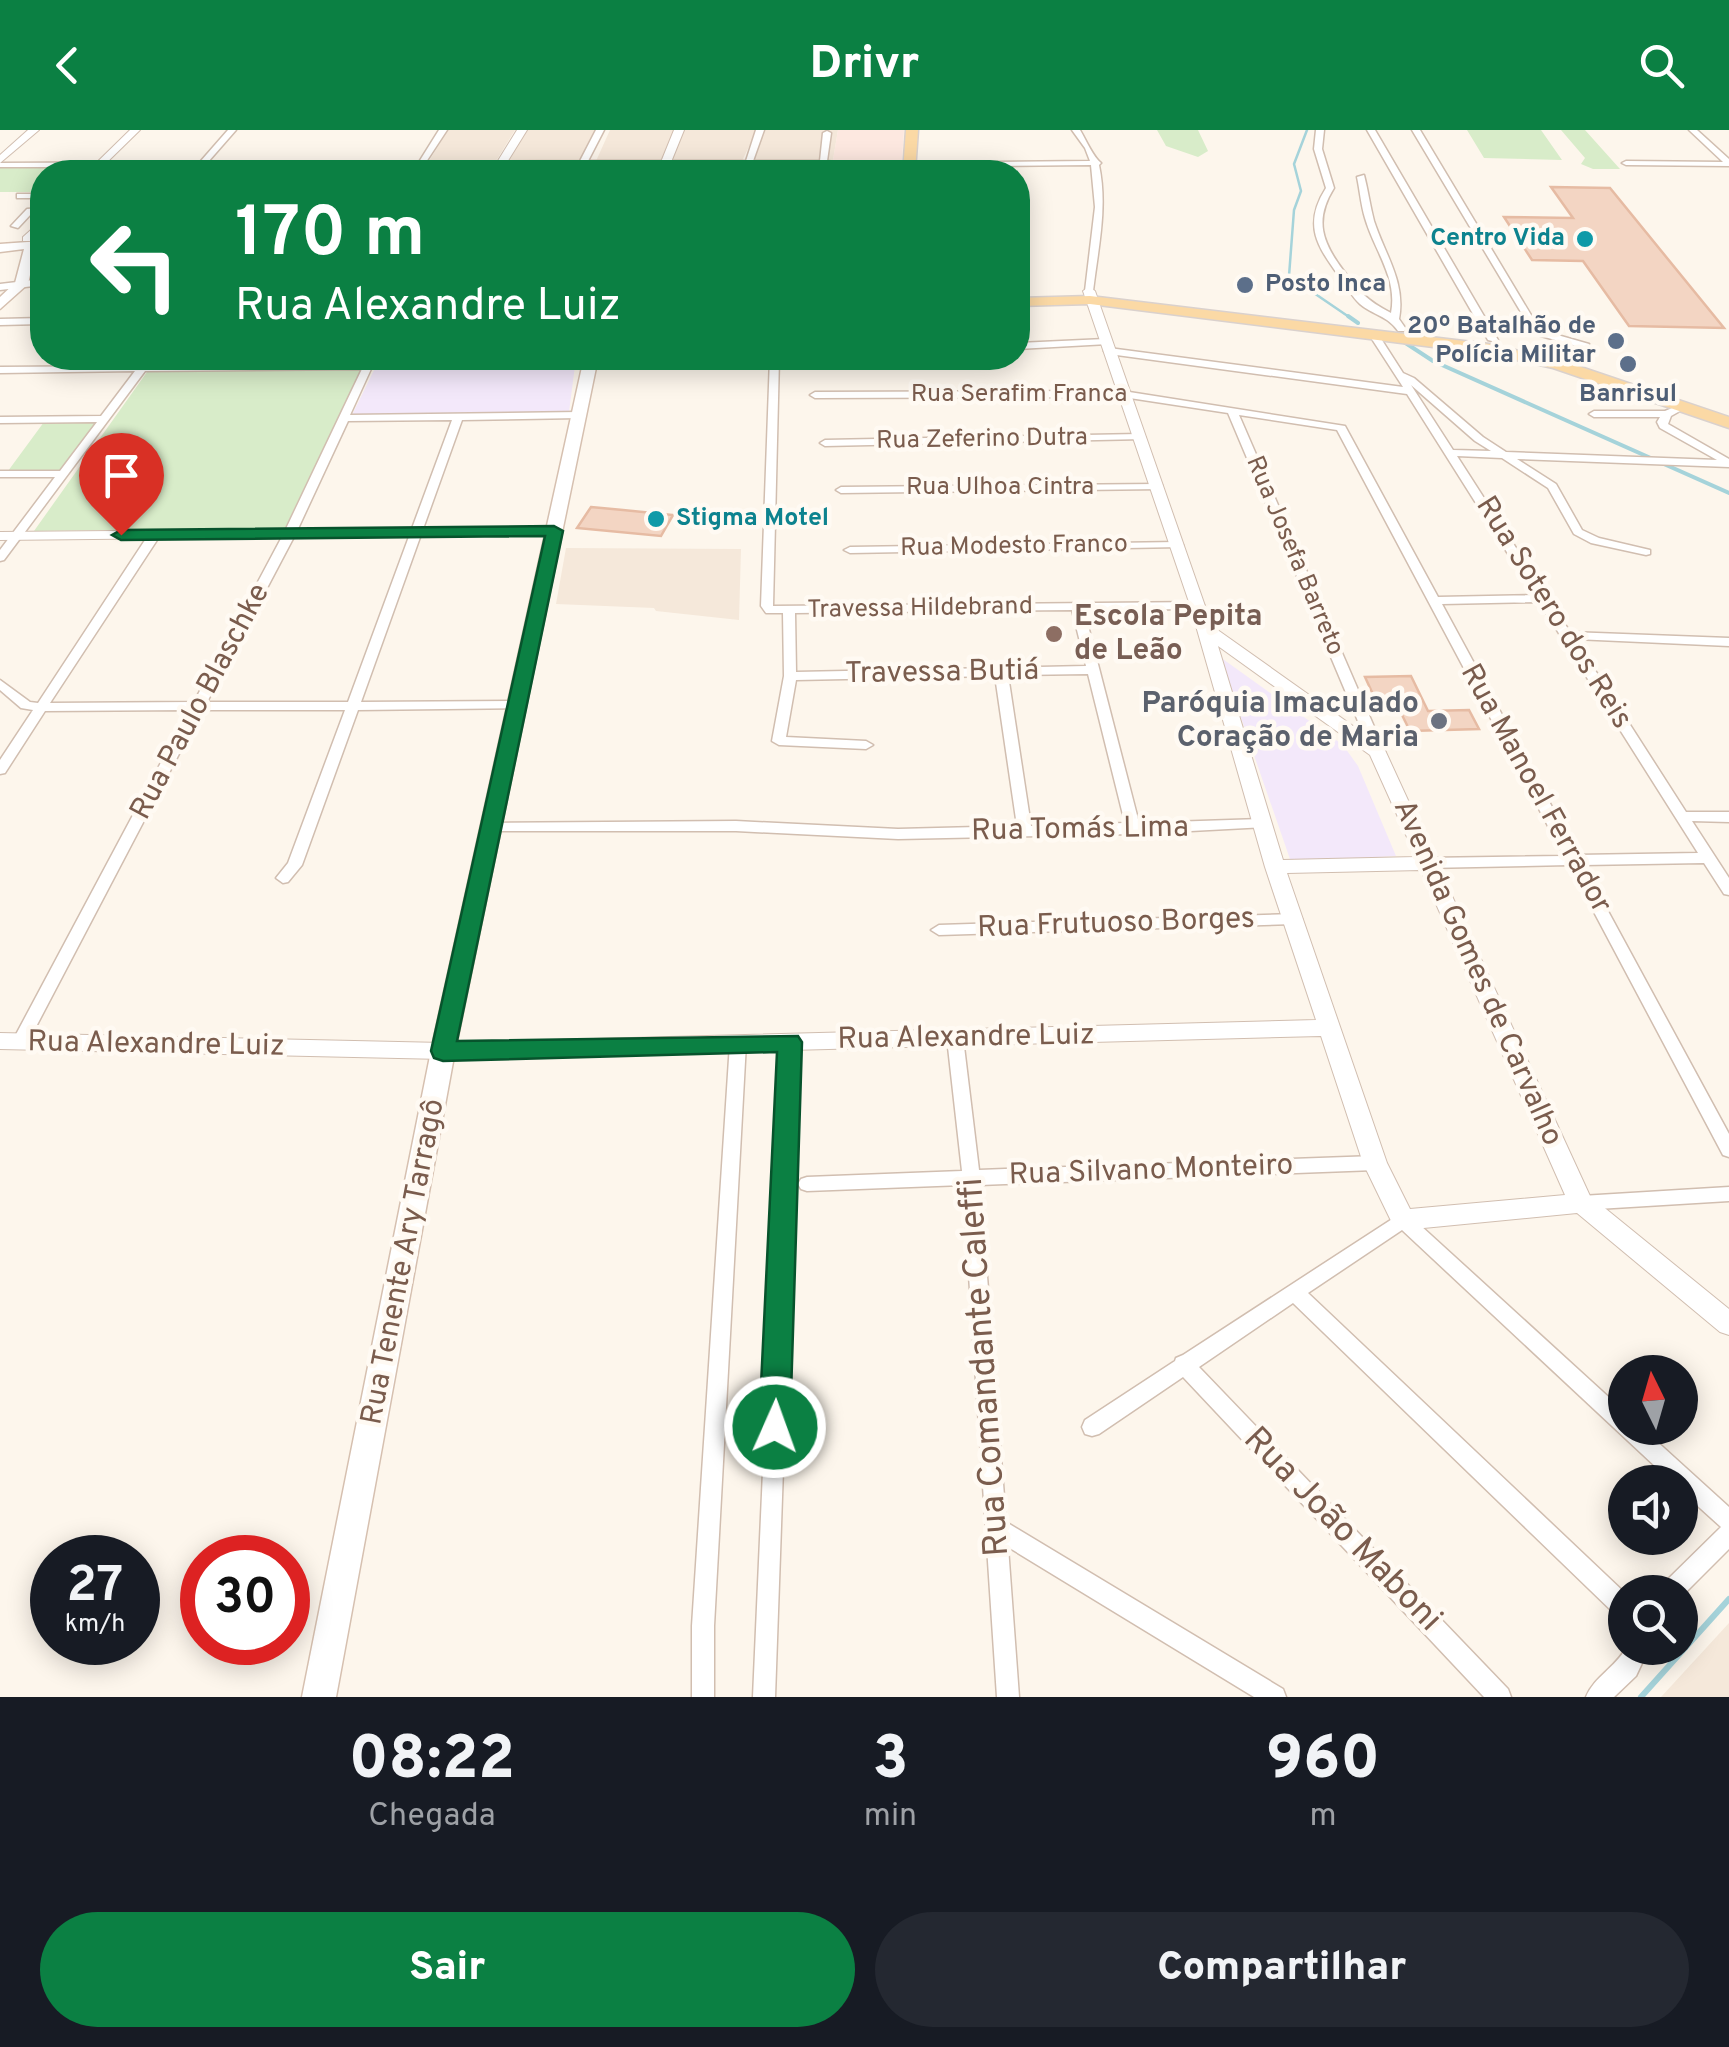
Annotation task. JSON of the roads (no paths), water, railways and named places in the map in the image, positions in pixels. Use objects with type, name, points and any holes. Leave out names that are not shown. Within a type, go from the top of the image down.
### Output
[{"type":"main road","points":[[910,160],[912,130]]},
{"type":"main road","points":[[0,245],[30,243]]},
{"type":"main road","points":[[1,288],[30,246]]},
{"type":"main road","points":[[0,305],[20,284],[30,250]]},
{"type":"main road","points":[[1030,292],[1089,292],[1369,330]]},
{"type":"main road","points":[[1030,300],[1089,292],[1369,330],[1402,329],[1492,340],[1556,352],[1729,409]]},
{"type":"main road","points":[[1402,329],[1557,364],[1674,410],[1729,424]]},
{"type":"main road","name":"Rua Tenente Ary Tarragô","points":[[319,1697],[443,1051],[588,370]]},
{"type":"street","points":[[0,149],[21,130]]},
{"type":"street","points":[[0,162],[34,130]]},
{"type":"street","points":[[105,160],[134,130]]},
{"type":"street","points":[[206,160],[232,130]]},
{"type":"street","points":[[424,160],[444,130]]},
{"type":"street","points":[[504,160],[522,130]]},
{"type":"street","points":[[585,160],[600,130]]},
{"type":"street","points":[[667,160],[679,130]]},
{"type":"street","points":[[750,160],[760,130]]},
{"type":"street","points":[[1076,130],[1097,163],[1100,190],[1089,292],[1198,605],[1274,867],[1332,1028],[1374,1163],[1403,1220],[1608,1409]]},
{"type":"street","points":[[1320,130],[1318,149],[1330,188],[1322,201],[1318,229],[1323,249],[1363,302],[1402,329]]},
{"type":"street","points":[[1372,130],[1492,340]]},
{"type":"street","points":[[1416,130],[1537,332],[1586,346],[1584,350],[1556,352]]},
{"type":"street","points":[[1693,130],[1729,164]]},
{"type":"street","points":[[823,160],[828,132]]},
{"type":"street","points":[[0,162],[30,164]]},
{"type":"street","points":[[1030,165],[1097,163]]},
{"type":"street","points":[[1626,163],[1729,164]]},
{"type":"street","points":[[1361,178],[1370,221],[1392,275],[1402,329]]},
{"type":"street","points":[[20,196],[30,196]]},
{"type":"street","points":[[16,226],[30,211]]},
{"type":"street","points":[[1,288],[30,283]]},
{"type":"street","points":[[0,322],[30,321]]},
{"type":"street","name":"Rua Sotero dos Reis","points":[[1369,330],[1451,452],[1729,890]]},
{"type":"street","points":[[1030,346],[1107,346],[1408,391]]},
{"type":"street","points":[[0,370],[30,370]]},
{"type":"street","points":[[0,558],[7,539],[63,474],[141,370]]},
{"type":"street","name":"Rua Paulo Blaschke","points":[[10,1042],[199,706],[288,537],[366,370]]},
{"type":"street","name":"Travessa Hildebrand","points":[[774,370],[767,603],[770,610],[1198,605]]},
{"type":"street","points":[[1398,374],[1411,380],[1502,455],[1552,486],[1578,532],[1595,541],[1646,552]]},
{"type":"street","name":"Rua Serafim Franca","points":[[815,395],[1124,394],[1341,428]]},
{"type":"street","points":[[1594,414],[1674,410]]},
{"type":"street","points":[[1674,410],[1662,422],[1664,426],[1729,464]]},
{"type":"street","name":"Rua Josefa Barreto","points":[[1232,411],[1378,752]]},
{"type":"street","points":[[344,418],[578,415]]},
{"type":"street","points":[[283,878],[295,865],[458,416]]},
{"type":"street","points":[[0,420],[104,419]]},
{"type":"street","name":"Rua Manoel Ferrador","points":[[1341,428],[1729,1150]]},
{"type":"street","name":"Rua Zeferino Dutra","points":[[825,443],[1140,437]]},
{"type":"street","points":[[1451,452],[1729,464]]},
{"type":"street","points":[[0,474],[63,474]]},
{"type":"street","name":"Rua Ulhoa Cintra","points":[[841,490],[1158,487]]},
{"type":"street","points":[[7,539],[554,534]]},
{"type":"street","points":[[0,770],[153,538]]},
{"type":"street","name":"Rua Modesto Franco","points":[[850,550],[1177,544]]},
{"type":"street","points":[[1432,600],[1542,598]]},
{"type":"street","points":[[1078,606],[1134,829]]},
{"type":"street","points":[[789,611],[790,676],[779,741],[866,745]]},
{"type":"street","points":[[1205,629],[1242,659],[1378,752]]},
{"type":"street","points":[[1566,635],[1729,642]]},
{"type":"street","name":"Travessa Butiá","points":[[790,676],[1094,670]]},
{"type":"street","points":[[1000,672],[1026,831]]},
{"type":"street","points":[[0,684],[26,705],[41,707],[517,705]]},
{"type":"street","points":[[1328,716],[1345,712],[1356,701]]},
{"type":"street","name":"Avenida Gomes de Carvalho","points":[[1378,752],[1581,1203],[1729,1324]]},
{"type":"street","points":[[1682,816],[1729,818]]},
{"type":"street","name":"Rua Tomás Lima","points":[[490,828],[736,826],[898,834],[1261,824]]},
{"type":"street","points":[[1274,867],[1709,858]]},
{"type":"street","name":"Rua Frutuoso Borges","points":[[938,930],[1294,919]]},
{"type":"street","name":"Rua Alexandre Luiz","points":[[10,1042],[443,1051],[1332,1028]]},
{"type":"street","name":"Rua Comandante Caleffi","points":[[955,1038],[971,1177],[1008,1697]]},
{"type":"street","points":[[764,1697],[790,1042]]},
{"type":"street","points":[[703,1697],[704,1606],[738,1044]]},
{"type":"street","name":"Rua Silvano Monteiro","points":[[807,1184],[1374,1163]]},
{"type":"street","points":[[1092,1428],[1403,1220],[1729,1194]]},
{"type":"street","points":[[1294,1292],[1608,1592]]},
{"type":"street","name":"Rua João Maboni","points":[[1183,1364],[1500,1697]]},
{"type":"street","points":[[1647,1445],[1729,1521]]},
{"type":"street","points":[[998,1529],[1276,1697]]},
{"type":"street","points":[[1687,1575],[1729,1534]]},
{"type":"street","points":[[1597,1697],[1630,1665]]},
{"type":"waterway","points":[[1307,130],[1294,164],[1301,191],[1294,210],[1289,276],[1352,319]]},
{"type":"waterway","points":[[1348,316],[1358,323]]},
{"type":"waterway","points":[[1404,342],[1433,361],[1729,493]]},
{"type":"waterway","points":[[1641,1697],[1729,1599]]},
{"type":"place","name":"Centro Vida","points":[[1585,239]]},
{"type":"place","name":"Posto Inca","points":[[1245,285]]},
{"type":"place","name":"20º Batalhão de Polícia Militar","points":[[1616,341]]},
{"type":"place","name":"Banrisul","points":[[1628,364]]},
{"type":"place","name":"Stigma Motel","points":[[656,519]]},
{"type":"place","name":"Escola Pepita de Leão","points":[[1054,634]]},
{"type":"place","name":"Paróquia Imaculado Coração de Maria","points":[[1439,721]]}]
